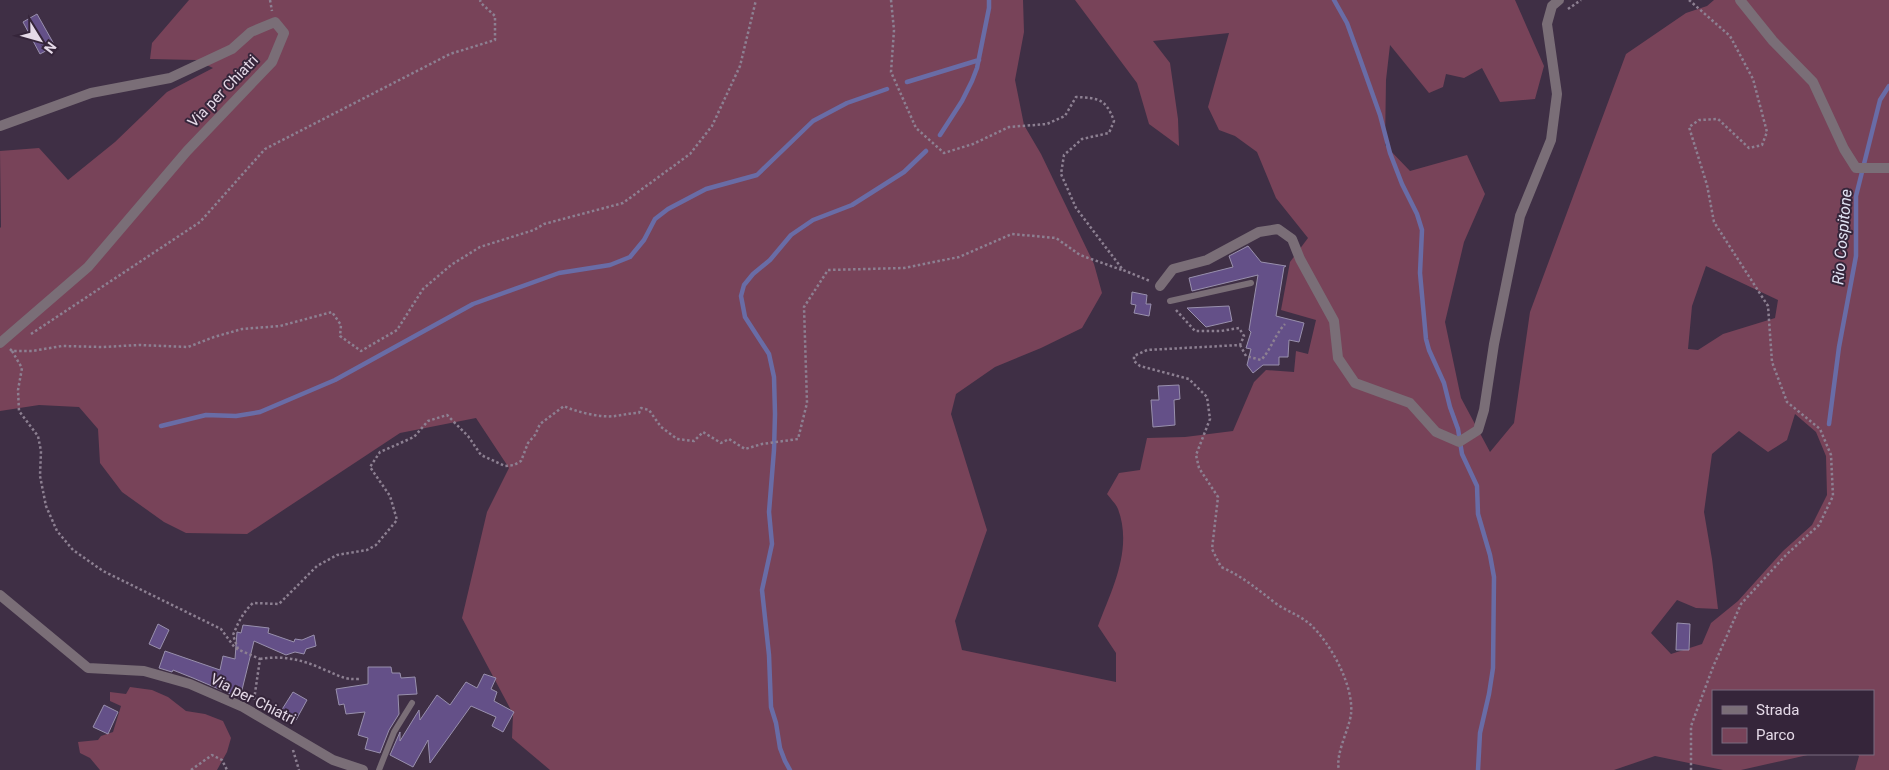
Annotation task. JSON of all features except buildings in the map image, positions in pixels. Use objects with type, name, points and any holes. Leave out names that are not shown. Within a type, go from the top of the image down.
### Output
[{"type":"street","points":[[1160,286],[1173,269],[1207,260],[1259,232],[1278,229],[1292,239],[1300,259],[1334,321],[1338,358],[1355,383],[1410,403],[1436,432],[1462,440],[1478,430],[1484,410],[1494,344],[1520,216],[1551,140],[1557,94],[1547,24],[1552,6],[1559,0]]},
{"type":"street","points":[[1740,0],[1774,41],[1814,82],[1844,149],[1856,168],[1889,168]]},
{"type":"street","name":"Via per Chiatri","points":[[0,126],[91,93],[170,78],[232,49],[251,32],[275,22],[284,33],[272,62],[187,152],[88,267],[3,343]]},
{"type":"street","name":"Via per Chiatri","points":[[0,596],[88,668],[144,671],[190,684],[242,706],[333,760],[363,770]]},
{"type":"lane","points":[[1170,301],[1251,283]]},
{"type":"lane","points":[[379,770],[394,732],[412,702]]},
{"type":"path","points":[[24,338],[200,222],[265,149],[450,54],[495,40],[495,16],[480,0]]},
{"type":"path","points":[[12,351],[32,351],[62,346],[102,347],[139,345],[188,347],[242,329],[280,326],[332,312],[341,325],[340,336],[361,351],[397,330],[423,288],[451,265],[480,247],[534,230],[544,224],[623,203],[690,154],[712,126],[740,66],[756,0]]},
{"type":"path","points":[[891,0],[894,30],[891,72],[916,128],[944,153],[973,144],[1009,127],[1047,124],[1065,116],[1076,97],[1095,98],[1108,106],[1114,121],[1109,133],[1082,139],[1064,156],[1061,174],[1076,208],[1123,270]]},
{"type":"path","points":[[1688,0],[1730,36],[1753,79],[1767,132],[1762,145],[1749,148],[1718,119],[1699,120],[1689,127],[1708,185],[1714,222],[1768,306],[1772,362],[1788,402],[1820,428],[1831,456],[1833,496],[1819,525],[1786,556],[1741,604],[1713,667],[1691,726],[1691,770]]},
{"type":"path","points":[[236,648],[233,635],[238,622],[247,608],[253,603],[279,604],[317,566],[337,555],[367,550],[376,545],[397,520],[390,496],[370,467],[380,452],[414,437],[428,421],[447,416],[468,436],[481,455],[505,466],[514,465],[521,461],[528,442],[535,435],[540,424],[564,406],[575,411],[613,416],[639,413],[641,408],[649,410],[661,427],[677,439],[694,441],[703,432],[721,443],[729,439],[745,449],[762,444],[798,439],[807,402],[804,307],[828,270],[904,268],[959,258],[1012,234],[1056,238],[1080,255],[1123,270],[1160,286]]},
{"type":"path","points":[[1170,301],[1179,315],[1195,331],[1221,331],[1239,328],[1244,336],[1240,345]]},
{"type":"path","points":[[1240,345],[1246,356],[1261,360],[1277,332],[1285,324]]},
{"type":"path","points":[[3,343],[12,351],[22,368],[18,390],[19,411],[38,436],[40,476],[46,506],[57,531],[74,550],[102,572],[221,629],[236,648],[260,659],[278,656],[301,661],[346,680],[359,679]]},
{"type":"path","points":[[1240,345],[1147,350],[1134,356],[1134,361],[1140,366],[1177,374],[1189,379],[1204,393],[1208,400],[1210,419],[1196,455],[1199,468],[1218,497],[1212,549],[1221,567],[1238,574],[1280,606],[1310,624],[1338,662],[1347,688],[1351,716],[1340,751],[1339,770]]},
{"type":"path","points":[[253,714],[260,659]]},
{"type":"path","points":[[287,745],[293,749],[299,770]]},
{"type":"path","points":[[191,770],[212,755],[222,760],[227,770]]},
{"type":"green space","points":[[189,0],[1023,0],[1024,32],[1015,80],[1024,125],[1041,154],[1094,264],[1102,293],[1082,328],[995,367],[956,394],[951,414],[987,530],[955,621],[962,650],[1116,682],[1116,653],[1098,626],[1119,569],[1122,554],[1122,524],[1118,509],[1107,494],[1119,473],[1140,470],[1147,438],[1185,437],[1233,431],[1254,382],[1266,370],[1294,372],[1296,351],[1308,354],[1316,320],[1281,310],[1290,262],[1308,238],[1276,198],[1257,152],[1235,136],[1219,130],[1208,107],[1229,33],[1153,41],[1170,63],[1178,119],[1179,146],[1149,124],[1137,83],[1075,0],[1515,0],[1544,66],[1535,99],[1500,102],[1482,68],[1464,78],[1446,74],[1443,87],[1429,93],[1390,45],[1386,80],[1385,145],[1410,171],[1467,155],[1485,194],[1464,242],[1445,322],[1461,398],[1490,452],[1514,423],[1530,312],[1626,54],[1686,13],[1707,6],[1714,0],[1889,0],[1889,770],[1855,770],[1858,755],[1874,755],[1874,690],[1712,690],[1712,755],[1808,755],[1741,770],[1723,770],[1655,756],[1614,770],[550,770],[512,738],[513,714],[462,618],[487,512],[509,468],[476,418],[400,433],[247,534],[186,533],[164,522],[122,492],[100,463],[98,429],[79,407],[39,405],[0,411],[0,151],[39,148],[68,180],[115,142],[167,92],[213,68],[196,60],[150,59],[152,43]],"holes":[[[1706,266],[1778,300],[1775,318],[1723,334],[1698,350],[1688,349],[1692,306]],[[1795,414],[1816,432],[1826,456],[1827,495],[1812,525],[1783,551],[1738,601],[1711,623],[1702,644],[1671,654],[1651,633],[1677,600],[1696,608],[1718,609],[1704,512],[1712,454],[1739,431],[1768,452],[1787,440]]]},
{"type":"green space","points":[[130,687],[152,690],[168,697],[186,711],[205,714],[223,721],[231,738],[227,752],[217,770],[100,770],[90,758],[80,753],[78,742],[98,740],[101,736],[113,732],[121,706],[110,701],[110,692],[126,694]]},
{"type":"waterway","points":[[940,135],[962,101],[977,68],[989,0]]},
{"type":"waterway","points":[[1334,0],[1347,23],[1380,115],[1390,153],[1402,184],[1417,214],[1422,230],[1420,273],[1426,339],[1444,383],[1458,429],[1462,454],[1477,486],[1478,514],[1490,555],[1494,577],[1493,668],[1480,733],[1478,770]]},
{"type":"waterway","points":[[907,82],[979,60]]},
{"type":"waterway","name":"Rio Cospitone","points":[[1829,424],[1839,347],[1856,256],[1856,196],[1880,100],[1889,86]]},
{"type":"waterway","points":[[161,426],[206,415],[236,416],[260,412],[335,380],[473,304],[559,273],[610,265],[630,257],[644,240],[655,219],[668,209],[706,189],[757,175],[813,121],[847,103],[887,89]]},
{"type":"waterway","points":[[790,770],[780,748],[771,707],[769,655],[762,590],[772,544],[769,512],[774,450],[774,377],[769,354],[745,317],[741,296],[744,285],[753,274],[770,260],[791,235],[813,220],[852,205],[904,172],[926,151]]}]
